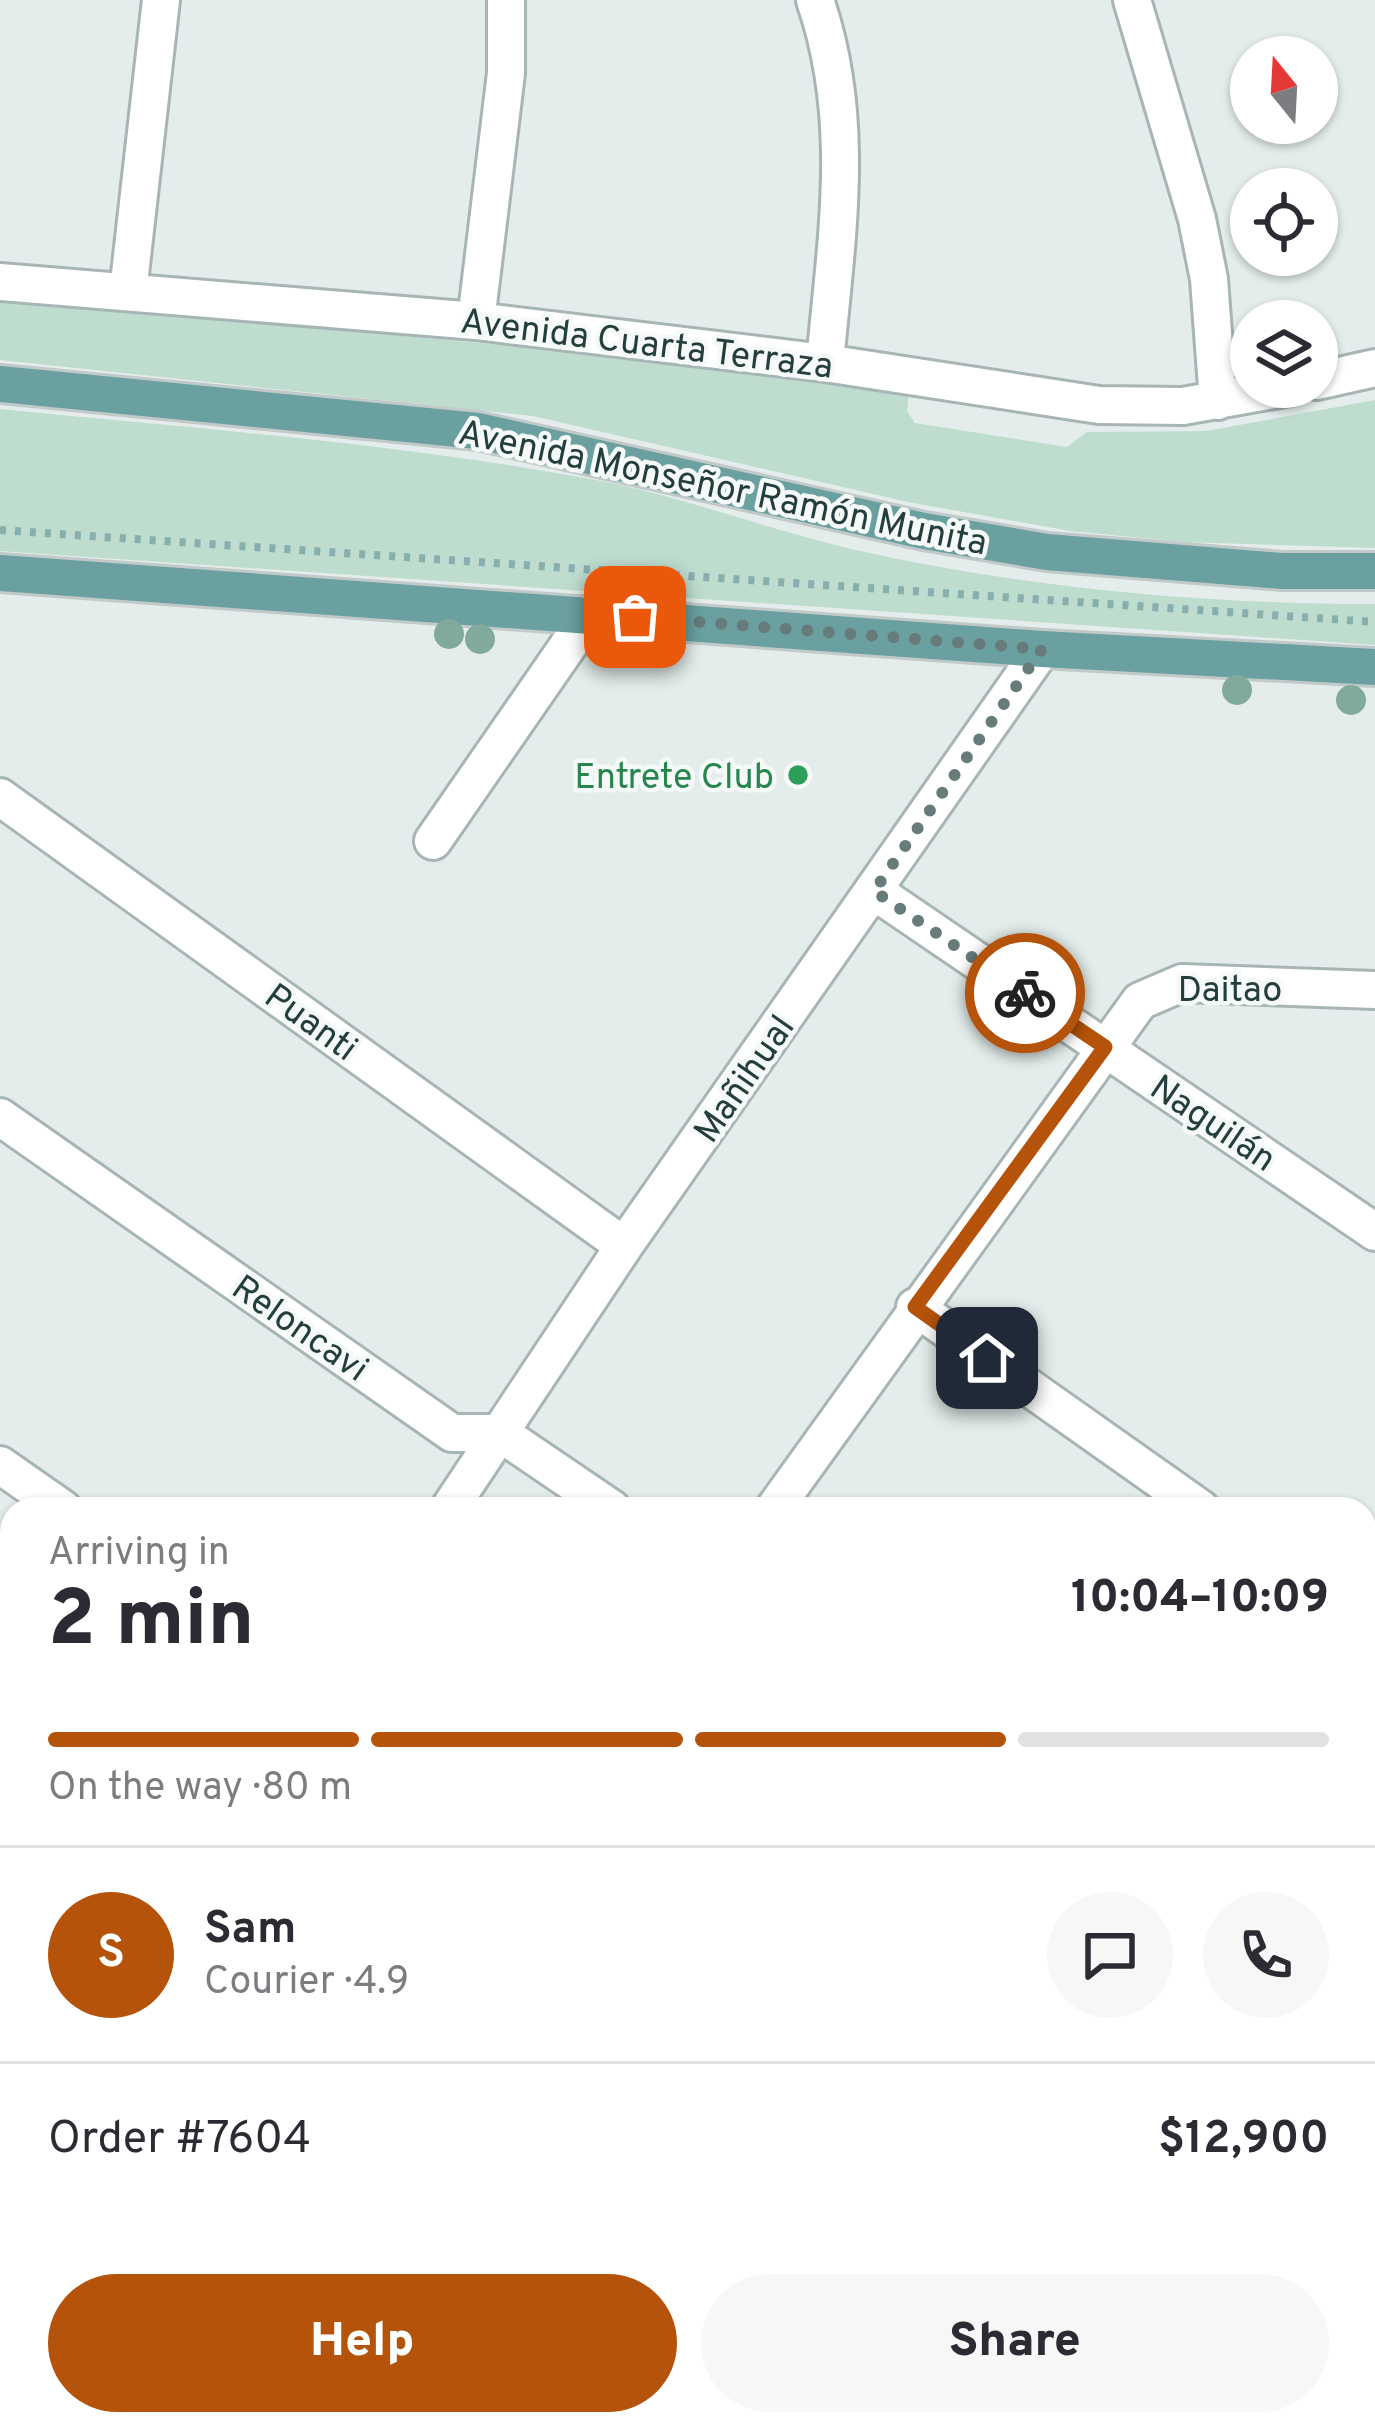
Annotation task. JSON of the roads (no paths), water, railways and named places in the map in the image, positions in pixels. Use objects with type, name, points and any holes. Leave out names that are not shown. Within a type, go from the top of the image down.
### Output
[{"type":"main road","name":"Avenida Monseñor Ramón Munita","points":[[0,384],[501,435],[924,531],[1047,552],[1282,571],[1375,571]]},
{"type":"main road","points":[[0,573],[1042,649],[1375,667]]},
{"type":"street","points":[[128,292],[161,0]]},
{"type":"street","points":[[476,321],[506,73],[506,0]]},
{"type":"street","points":[[815,0],[832,53],[844,134],[825,363]]},
{"type":"street","points":[[1132,0],[1197,220],[1209,279],[1218,401]]},
{"type":"street","name":"Avenida Cuarta Terraza","points":[[0,282],[476,321],[825,363],[1100,405],[1230,399]]},
{"type":"street","points":[[1338,376],[1375,368]]},
{"type":"street","points":[[433,842],[590,614]]},
{"type":"street","name":"Mañihual","points":[[456,1497],[624,1246],[1042,649]]},
{"type":"street","name":"Puanti","points":[[0,797],[624,1246]]},
{"type":"street","name":"Naguilán","points":[[874,891],[1375,1232]]},
{"type":"street","name":"Daitao","points":[[782,1497],[1140,1001],[1169,985],[1375,990]]},
{"type":"street","name":"Reloncavi","points":[[0,1117],[452,1432],[500,1433],[594,1497]]},
{"type":"street","points":[[915,1307],[1184,1497]]},
{"type":"street","points":[[0,1465],[46,1497]]},
{"type":"place","name":"Entrete Club","points":[[798,775]]}]
